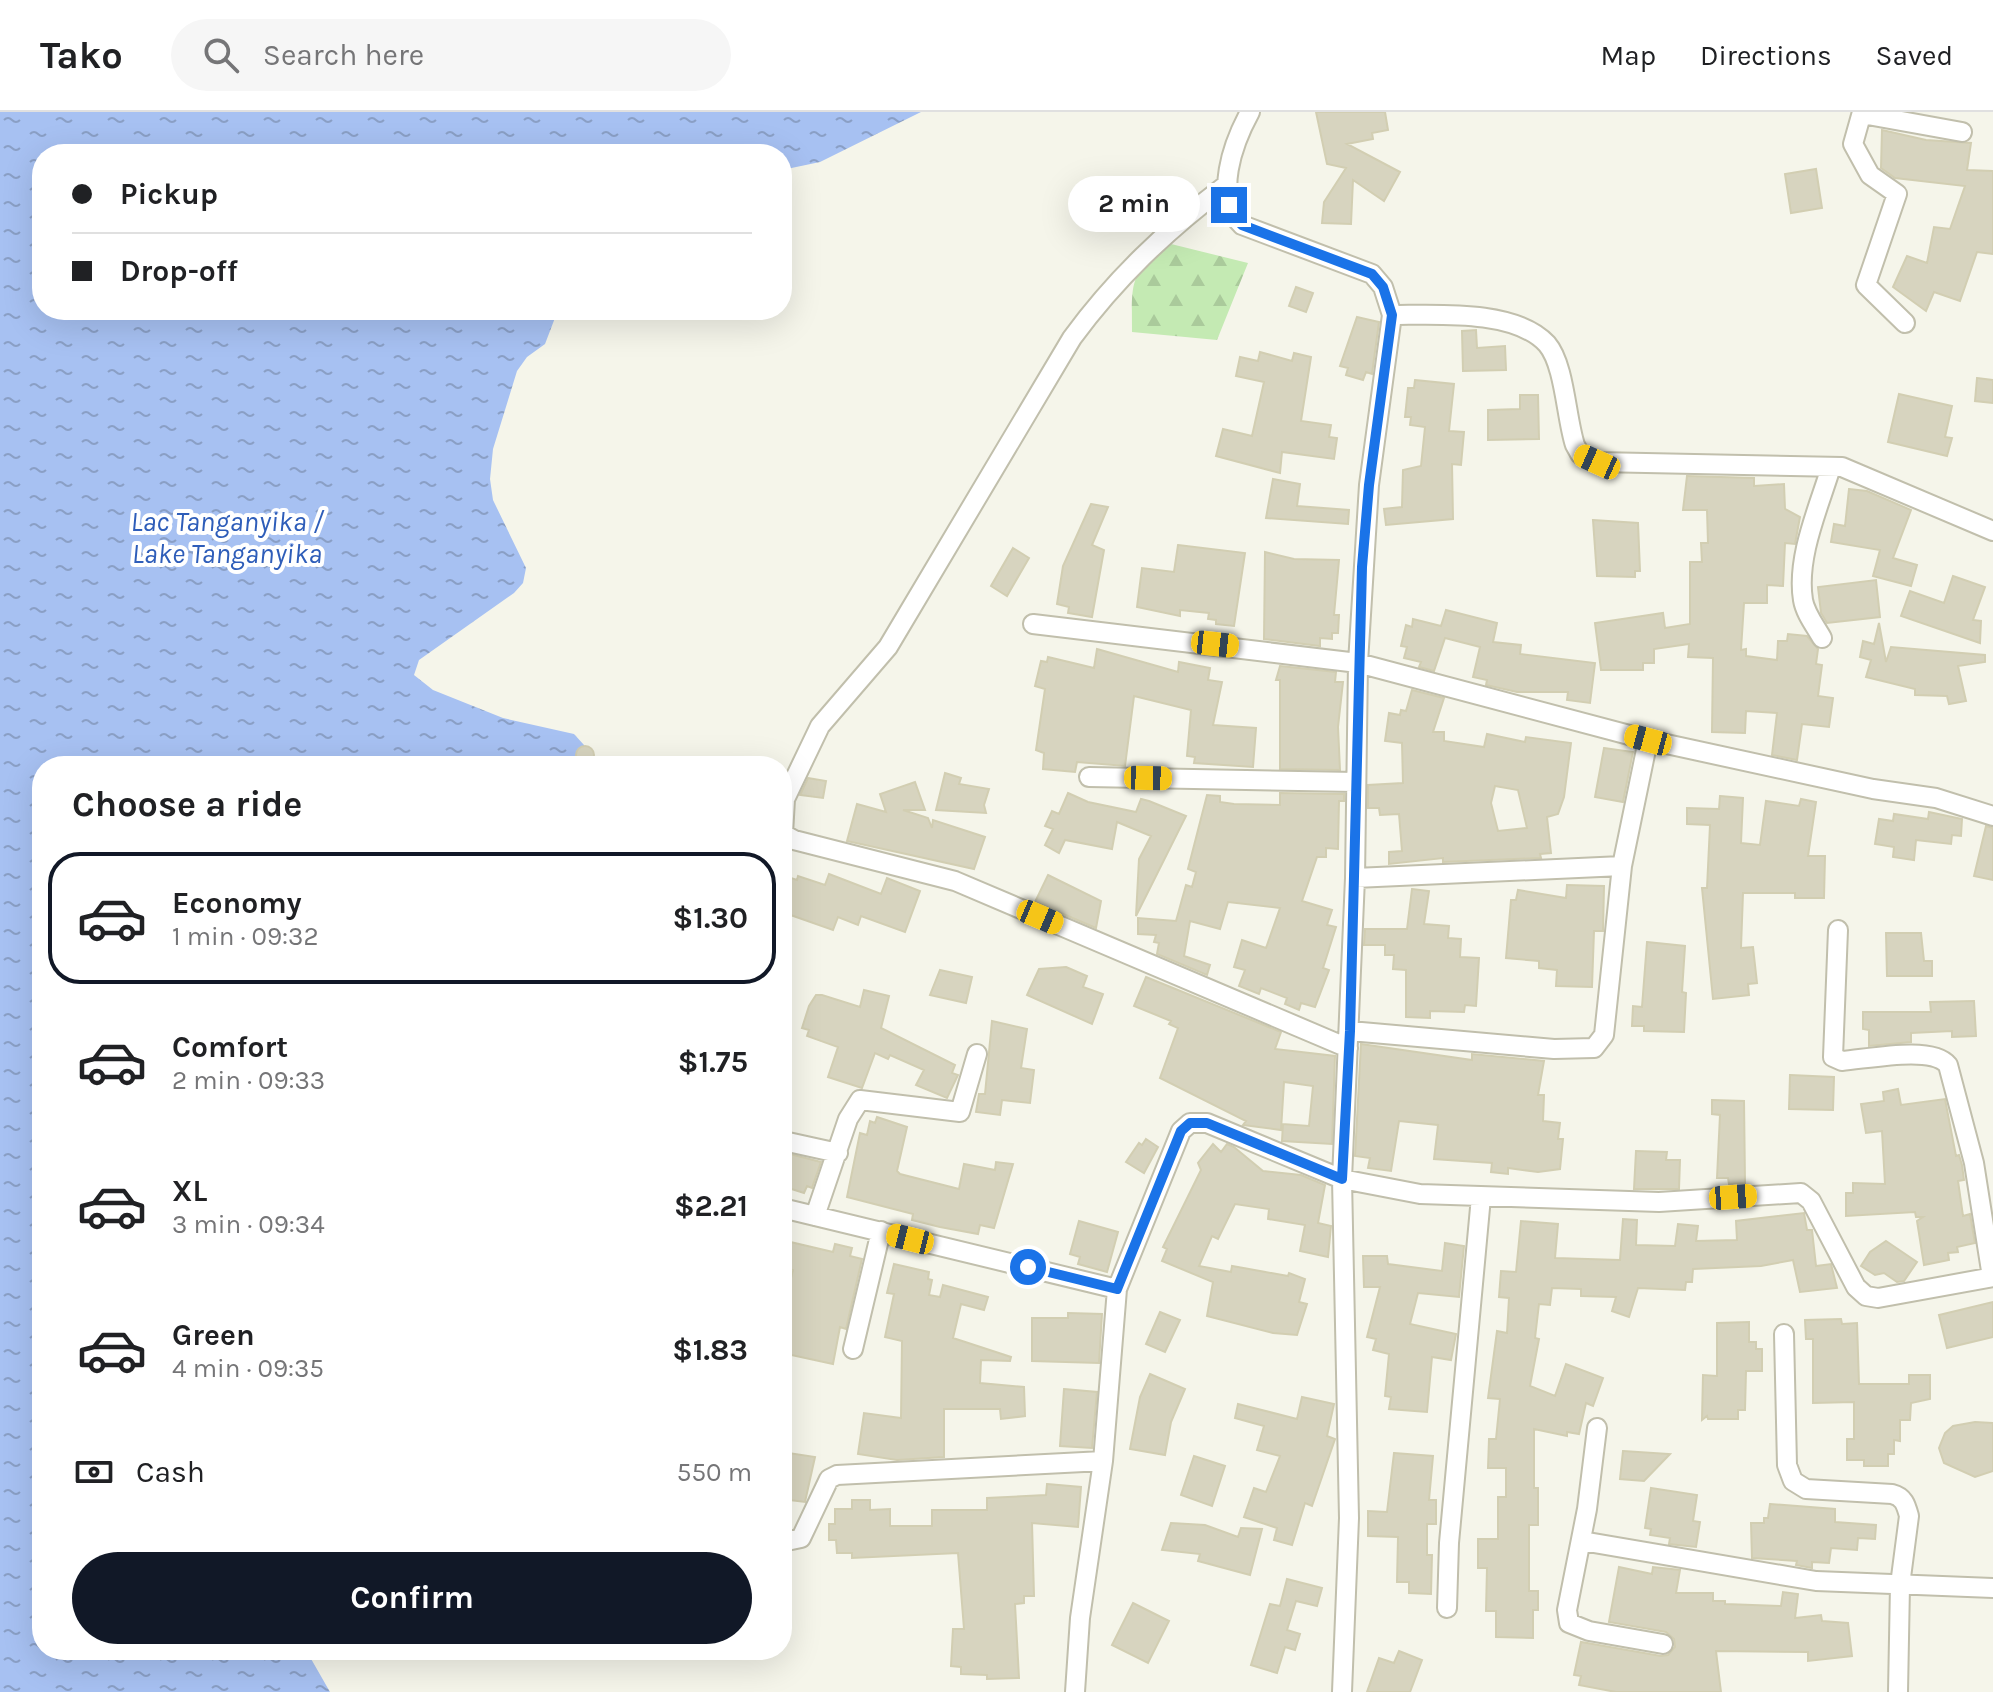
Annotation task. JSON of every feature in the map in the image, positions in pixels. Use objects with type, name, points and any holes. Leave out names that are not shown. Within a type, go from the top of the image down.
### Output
[{"type":"street","points":[[792,784],[820,726],[888,647],[1072,338],[1107,290],[1145,252],[1225,186],[1250,112]]},
{"type":"street","points":[[1905,323],[1866,285],[1897,194],[1870,175],[1853,144],[1862,113],[1962,132]]},
{"type":"street","points":[[1225,186],[1232,215],[1242,225],[1372,274],[1383,287],[1392,315],[1369,485],[1358,663],[1355,878],[1342,1179],[1349,1518],[1342,1692]]},
{"type":"street","points":[[1392,315],[1485,318],[1519,327],[1547,345],[1559,372],[1575,445],[1580,454],[1597,462],[1765,468],[1842,467],[1993,531]]},
{"type":"street","points":[[1822,638],[1803,603],[1802,586],[1806,553],[1831,467]]},
{"type":"street","points":[[1033,624],[1358,663],[1648,740],[1873,789],[1936,798],[1993,816]]},
{"type":"street","points":[[792,839],[955,881],[1349,1040],[1594,1048],[1604,1035],[1622,866],[1648,740]]},
{"type":"street","points":[[1089,777],[1356,782]]},
{"type":"street","points":[[1355,878],[1622,866]]},
{"type":"street","points":[[1075,1692],[1080,1618],[1103,1461],[1117,1289],[1181,1131],[1190,1123],[1207,1123],[1342,1179],[1420,1194],[1659,1202],[1801,1193],[1811,1201],[1856,1287],[1866,1296],[1878,1298],[1992,1277],[1974,1163],[1948,1065],[1942,1057],[1927,1054],[1842,1061],[1833,1057],[1838,930]]},
{"type":"street","points":[[815,1216],[848,1119],[860,1100],[960,1112],[977,1054]]},
{"type":"street","points":[[792,1143],[838,1153]]},
{"type":"street","points":[[1447,1608],[1449,1543],[1481,1197]]},
{"type":"street","points":[[792,1210],[1117,1289]]},
{"type":"street","points":[[853,1349],[881,1231]]},
{"type":"street","points":[[1784,1334],[1787,1465],[1793,1481],[1806,1489],[1892,1494],[1902,1498],[1909,1516],[1900,1585],[1898,1692]]},
{"type":"street","points":[[1597,1428],[1582,1541],[1567,1610],[1569,1623],[1589,1631],[1663,1644]]},
{"type":"street","points":[[792,1540],[801,1538],[829,1479],[837,1475],[1103,1461]]},
{"type":"street","points":[[1582,1541],[1816,1581],[1993,1588]]},
{"type":"green space","points":[[1167,243],[1248,263],[1217,340],[1132,332],[1135,282],[1145,263]]},
{"type":"water","name":"Lac Tanganyika / Lake Tanganyika","points":[[0,112],[921,112],[820,162],[792,168],[792,144],[32,144],[32,320],[554,320],[545,344],[527,357],[517,371],[493,449],[490,479],[493,500],[526,568],[523,583],[514,593],[419,660],[414,675],[433,690],[503,718],[574,734],[584,745],[586,756],[32,756],[32,1660],[312,1660],[330,1692],[0,1692]]},
{"type":"building","points":[[1316,112],[1385,112],[1388,130],[1372,133],[1373,139],[1347,144],[1400,172],[1384,201],[1353,180],[1351,224],[1322,223],[1324,202],[1346,168],[1327,164]]},
{"type":"building","points":[[1882,130],[1926,140],[1971,143],[1967,170],[1993,171],[1993,254],[1977,252],[1960,301],[1934,292],[1926,311],[1893,287],[1907,256],[1927,263],[1934,227],[1950,229],[1965,186],[1895,178],[1881,168]]},
{"type":"building","points":[[1816,169],[1822,208],[1791,213],[1785,174]]},
{"type":"building","points":[[1296,287],[1313,293],[1306,312],[1289,306]]},
{"type":"building","points":[[1357,317],[1379,322],[1372,374],[1366,372],[1363,380],[1346,375],[1348,368],[1340,366]]},
{"type":"building","points":[[1476,330],[1477,348],[1505,346],[1506,370],[1463,371],[1462,331]]},
{"type":"building","points":[[1260,352],[1292,361],[1294,353],[1311,357],[1301,421],[1331,425],[1329,437],[1337,438],[1334,459],[1282,452],[1280,473],[1216,456],[1223,429],[1252,436],[1264,382],[1236,376],[1240,357],[1258,361]]},
{"type":"building","points":[[1977,378],[1993,380],[1993,403],[1975,401]]},
{"type":"building","points":[[1415,380],[1454,384],[1449,431],[1464,432],[1461,465],[1452,464],[1453,519],[1386,525],[1384,509],[1402,507],[1403,470],[1421,466],[1425,427],[1410,425],[1411,417],[1405,417],[1408,388],[1414,388]]},
{"type":"building","points":[[1899,394],[1952,406],[1945,437],[1952,438],[1947,456],[1888,442]]},
{"type":"building","points":[[1520,395],[1538,395],[1539,439],[1488,440],[1488,410],[1520,409]]},
{"type":"building","points":[[1687,476],[1754,478],[1754,486],[1784,484],[1785,509],[1800,517],[1795,544],[1785,543],[1783,586],[1767,585],[1767,603],[1744,603],[1741,650],[1746,649],[1746,656],[1777,660],[1778,641],[1787,641],[1788,634],[1807,636],[1818,649],[1816,664],[1822,665],[1818,696],[1833,698],[1829,727],[1802,724],[1797,760],[1772,755],[1777,713],[1746,711],[1745,733],[1712,732],[1713,658],[1688,657],[1689,644],[1654,649],[1654,663],[1643,663],[1643,670],[1601,670],[1595,623],[1663,613],[1665,628],[1690,624],[1690,562],[1702,562],[1701,543],[1708,543],[1707,510],[1683,510]]},
{"type":"building","points":[[1273,479],[1300,484],[1297,506],[1349,510],[1348,524],[1266,518]]},
{"type":"building","points":[[1849,489],[1867,491],[1911,510],[1893,558],[1917,565],[1911,586],[1873,576],[1880,550],[1831,542],[1834,524],[1845,526]]},
{"type":"building","points":[[1091,504],[1108,507],[1092,545],[1104,550],[1092,617],[1068,613],[1069,607],[1057,604],[1063,566]]},
{"type":"building","points":[[1593,520],[1638,523],[1640,571],[1635,571],[1635,577],[1597,576]]},
{"type":"building","points":[[1178,545],[1245,553],[1234,626],[1216,624],[1216,620],[1208,619],[1209,613],[1180,610],[1180,616],[1137,607],[1142,568],[1174,572]]},
{"type":"building","points":[[1013,548],[1029,558],[1007,596],[991,586]]},
{"type":"building","points":[[1265,552],[1294,559],[1339,560],[1334,615],[1339,615],[1338,633],[1332,633],[1332,639],[1320,638],[1320,646],[1264,639]]},
{"type":"building","points":[[1953,576],[1985,587],[1973,620],[1981,621],[1980,643],[1901,616],[1910,591],[1944,603]]},
{"type":"building","points":[[1876,580],[1880,617],[1827,623],[1821,613],[1818,587]]},
{"type":"building","points":[[1446,610],[1497,623],[1493,642],[1521,645],[1520,654],[1595,663],[1590,703],[1567,700],[1568,692],[1517,692],[1486,685],[1487,680],[1473,677],[1480,647],[1445,638],[1434,671],[1419,667],[1421,662],[1404,658],[1407,647],[1401,646],[1406,625],[1412,627],[1413,619],[1441,626]]},
{"type":"building","points":[[1879,623],[1886,662],[1891,647],[1985,655],[1985,662],[1958,666],[1966,701],[1949,704],[1947,696],[1915,695],[1915,689],[1866,677],[1871,660],[1860,657],[1863,641],[1874,644]]},
{"type":"building","points":[[1097,649],[1178,672],[1179,662],[1210,668],[1208,680],[1222,682],[1213,725],[1256,728],[1253,767],[1194,763],[1195,757],[1187,756],[1191,710],[1134,696],[1125,766],[1077,762],[1075,772],[1043,769],[1044,753],[1036,750],[1045,689],[1035,686],[1041,661],[1047,662],[1048,657],[1094,668]]},
{"type":"building","points":[[1280,666],[1336,672],[1335,682],[1343,682],[1338,727],[1340,770],[1280,769],[1280,680],[1276,680]]},
{"type":"building","points":[[1412,690],[1444,698],[1433,732],[1444,732],[1444,741],[1484,747],[1487,734],[1525,742],[1526,737],[1571,743],[1564,797],[1558,814],[1547,817],[1551,853],[1540,854],[1541,858],[1443,862],[1443,858],[1389,864],[1389,852],[1402,851],[1399,814],[1380,815],[1379,808],[1368,808],[1368,785],[1403,783],[1402,743],[1385,741],[1389,713],[1400,715],[1401,710],[1406,711]],"holes":[[[1495,786],[1518,790],[1527,828],[1498,831],[1491,803]]]},
{"type":"building","points":[[585,746],[594,756],[576,755]]},
{"type":"building","points":[[1604,748],[1633,752],[1623,802],[1595,797]]},
{"type":"building","points":[[945,773],[961,778],[959,784],[989,789],[984,805],[986,813],[936,810]]},
{"type":"building","points":[[808,778],[826,781],[823,798],[800,795]]},
{"type":"building","points":[[915,782],[925,810],[903,810],[928,818],[932,828],[933,820],[985,837],[974,869],[847,841],[857,804],[886,812],[880,794]]},
{"type":"building","points":[[1068,793],[1088,802],[1136,812],[1141,799],[1186,816],[1136,916],[1139,859],[1151,836],[1117,822],[1112,849],[1065,840],[1059,853],[1045,845],[1053,829],[1045,826],[1052,811],[1059,814]]},
{"type":"building","points":[[1280,793],[1344,794],[1344,801],[1339,801],[1338,849],[1326,848],[1326,857],[1317,857],[1302,901],[1332,910],[1327,925],[1336,927],[1323,968],[1329,970],[1315,1007],[1301,1003],[1299,1010],[1285,1004],[1287,998],[1261,988],[1259,994],[1239,986],[1245,970],[1234,967],[1242,940],[1266,948],[1280,908],[1228,902],[1220,929],[1190,921],[1184,956],[1210,965],[1207,975],[1157,954],[1159,943],[1154,942],[1156,935],[1138,934],[1138,918],[1176,921],[1186,885],[1192,887],[1196,872],[1188,869],[1207,795],[1220,796],[1220,802],[1234,804],[1280,805]]},
{"type":"building","points":[[1720,796],[1743,798],[1741,843],[1760,845],[1766,801],[1799,806],[1801,799],[1816,802],[1808,856],[1825,856],[1824,898],[1795,898],[1795,893],[1743,893],[1741,948],[1753,947],[1757,983],[1748,984],[1749,995],[1713,999],[1702,888],[1707,888],[1710,825],[1687,824],[1687,808],[1719,809]]},
{"type":"building","points":[[1929,812],[1962,819],[1961,836],[1952,835],[1951,844],[1916,840],[1914,860],[1893,857],[1894,847],[1875,844],[1879,819],[1893,821],[1894,814],[1928,819]]},
{"type":"building","points":[[1986,826],[1993,828],[1993,880],[1974,876]]},
{"type":"building","points":[[829,874],[881,894],[887,878],[920,891],[905,932],[861,916],[858,925],[838,917],[833,930],[792,916],[792,878],[797,880],[798,876],[825,885]]},
{"type":"building","points":[[1048,875],[1101,901],[1096,928],[1035,902]]},
{"type":"building","points":[[1567,885],[1604,886],[1603,931],[1594,931],[1592,987],[1556,986],[1557,970],[1539,968],[1539,961],[1506,958],[1511,900],[1516,900],[1518,890],[1566,898]]},
{"type":"building","points":[[1412,889],[1429,891],[1424,924],[1449,926],[1448,938],[1461,939],[1460,957],[1479,958],[1476,1006],[1465,1005],[1464,1012],[1430,1011],[1430,1018],[1406,1017],[1406,970],[1393,969],[1394,955],[1385,955],[1385,945],[1364,945],[1365,929],[1407,929]]},
{"type":"building","points":[[1886,933],[1921,933],[1924,961],[1932,961],[1932,976],[1887,976]]},
{"type":"building","points":[[1647,942],[1685,946],[1682,992],[1686,993],[1684,1032],[1644,1031],[1644,1026],[1632,1026],[1633,1006],[1642,1007]]},
{"type":"building","points":[[1066,967],[1087,976],[1083,987],[1103,994],[1092,1024],[1027,995],[1039,969]]},
{"type":"building","points":[[940,970],[972,977],[966,1003],[930,995]]},
{"type":"building","points":[[1146,977],[1281,1032],[1275,1049],[1335,1056],[1332,1144],[1282,1141],[1283,1124],[1309,1126],[1313,1086],[1284,1082],[1281,1130],[1243,1125],[1246,1121],[1160,1078],[1178,1028],[1169,1024],[1171,1021],[1134,1006]]},
{"type":"building","points":[[864,990],[889,996],[881,1028],[955,1065],[952,1073],[958,1075],[947,1098],[916,1085],[924,1070],[890,1055],[888,1059],[875,1053],[862,1088],[828,1077],[838,1047],[807,1036],[809,1030],[802,1028],[809,1006],[816,995],[822,995],[860,1007]]},
{"type":"building","points":[[1974,1001],[1976,1036],[1952,1037],[1952,1031],[1911,1033],[1911,1042],[1869,1046],[1869,1030],[1863,1029],[1863,1012],[1931,1012],[1930,1002]]},
{"type":"building","points":[[992,1021],[1027,1029],[1021,1068],[1034,1070],[1030,1103],[1002,1100],[1000,1115],[976,1112],[979,1094],[985,1094]]},
{"type":"building","points":[[1361,1044],[1472,1060],[1472,1054],[1544,1061],[1538,1095],[1544,1095],[1543,1121],[1560,1123],[1558,1139],[1563,1139],[1560,1169],[1538,1172],[1508,1168],[1508,1174],[1491,1172],[1492,1163],[1434,1159],[1438,1125],[1399,1121],[1391,1171],[1368,1168],[1370,1158],[1355,1156]]},
{"type":"building","points":[[1790,1075],[1834,1077],[1833,1110],[1789,1109]]},
{"type":"building","points":[[1898,1089],[1901,1105],[1945,1099],[1956,1156],[1959,1155],[1962,1165],[1964,1180],[1958,1181],[1963,1216],[1970,1214],[1975,1243],[1957,1247],[1958,1252],[1948,1253],[1949,1260],[1924,1265],[1917,1221],[1923,1217],[1916,1217],[1915,1212],[1846,1216],[1846,1193],[1853,1193],[1853,1183],[1885,1184],[1882,1131],[1866,1133],[1861,1104],[1884,1101],[1883,1092]]},
{"type":"building","points":[[1712,1100],[1744,1101],[1745,1183],[1729,1184],[1728,1178],[1717,1178],[1720,1115],[1712,1114]]},
{"type":"building","points":[[877,1117],[907,1127],[897,1171],[900,1174],[959,1189],[964,1164],[995,1170],[996,1162],[1013,1164],[994,1228],[980,1225],[978,1234],[940,1227],[912,1220],[913,1214],[847,1197],[860,1133],[867,1135],[870,1121],[875,1123]]},
{"type":"building","points":[[1146,1139],[1158,1147],[1144,1173],[1126,1162],[1139,1143],[1142,1145]]},
{"type":"building","points":[[1213,1144],[1221,1152],[1227,1144],[1234,1147],[1263,1171],[1301,1175],[1325,1185],[1318,1223],[1331,1226],[1328,1257],[1300,1251],[1305,1225],[1268,1219],[1269,1209],[1235,1204],[1218,1239],[1212,1236],[1199,1266],[1231,1272],[1232,1266],[1288,1276],[1289,1273],[1305,1279],[1299,1302],[1307,1304],[1297,1335],[1273,1333],[1207,1316],[1213,1282],[1162,1261],[1167,1249],[1163,1247],[1201,1170],[1198,1163]]},
{"type":"building","points":[[1636,1151],[1667,1152],[1666,1160],[1680,1160],[1679,1189],[1634,1189]]},
{"type":"building","points":[[792,1155],[821,1162],[812,1188],[807,1186],[804,1193],[792,1189]]},
{"type":"building","points":[[1804,1213],[1807,1230],[1812,1230],[1816,1266],[1831,1264],[1837,1288],[1800,1292],[1793,1260],[1761,1266],[1693,1269],[1692,1282],[1686,1282],[1685,1290],[1638,1288],[1629,1317],[1612,1311],[1616,1297],[1581,1296],[1581,1289],[1552,1288],[1550,1305],[1539,1304],[1535,1338],[1539,1339],[1530,1386],[1555,1396],[1566,1364],[1603,1378],[1593,1406],[1586,1403],[1579,1434],[1567,1432],[1567,1436],[1534,1429],[1534,1488],[1538,1488],[1538,1525],[1529,1525],[1529,1591],[1538,1591],[1538,1610],[1533,1610],[1533,1638],[1496,1637],[1496,1611],[1486,1611],[1487,1568],[1478,1568],[1478,1539],[1498,1539],[1498,1497],[1506,1497],[1506,1468],[1488,1468],[1489,1439],[1496,1439],[1500,1399],[1488,1398],[1497,1331],[1507,1333],[1509,1298],[1499,1297],[1501,1271],[1516,1272],[1521,1221],[1558,1224],[1555,1258],[1620,1260],[1623,1219],[1637,1220],[1636,1245],[1675,1246],[1678,1224],[1698,1226],[1696,1241],[1737,1240],[1736,1221]]},
{"type":"building","points":[[1079,1221],[1118,1232],[1107,1272],[1078,1264],[1080,1257],[1070,1254]]},
{"type":"building","points":[[1886,1241],[1917,1262],[1904,1281],[1897,1282],[1884,1273],[1875,1275],[1861,1266],[1870,1252]]},
{"type":"building","points":[[792,1242],[833,1252],[835,1244],[852,1248],[850,1256],[862,1259],[846,1329],[840,1327],[833,1364],[792,1355]]},
{"type":"building","points":[[1445,1243],[1464,1246],[1459,1297],[1418,1293],[1410,1324],[1456,1334],[1451,1360],[1432,1357],[1427,1412],[1389,1409],[1391,1397],[1385,1396],[1389,1354],[1373,1350],[1376,1339],[1367,1337],[1380,1287],[1364,1287],[1363,1256],[1387,1256],[1388,1264],[1442,1271]]},
{"type":"building","points":[[894,1264],[929,1272],[928,1279],[932,1280],[929,1295],[940,1297],[943,1285],[988,1297],[984,1310],[961,1304],[953,1338],[1011,1357],[1010,1361],[981,1360],[980,1383],[1024,1387],[1025,1416],[1001,1419],[1000,1409],[944,1409],[944,1457],[897,1460],[858,1454],[864,1413],[901,1418],[902,1341],[885,1337],[894,1294],[887,1293]]},
{"type":"building","points":[[1993,1302],[1993,1337],[1947,1348],[1939,1315]]},
{"type":"building","points":[[1160,1312],[1180,1320],[1165,1352],[1146,1344]]},
{"type":"building","points":[[1068,1313],[1102,1314],[1099,1363],[1032,1361],[1032,1318],[1068,1318]]},
{"type":"building","points":[[1841,1319],[1842,1324],[1857,1323],[1859,1384],[1909,1384],[1909,1375],[1930,1375],[1930,1399],[1911,1403],[1910,1420],[1900,1420],[1900,1441],[1894,1440],[1894,1454],[1888,1454],[1888,1466],[1864,1466],[1864,1460],[1847,1460],[1847,1439],[1854,1439],[1854,1402],[1813,1403],[1813,1339],[1806,1339],[1805,1320]]},
{"type":"building","points":[[1749,1322],[1749,1342],[1756,1342],[1756,1349],[1762,1349],[1762,1371],[1746,1371],[1745,1410],[1738,1410],[1738,1419],[1708,1419],[1707,1416],[1702,1420],[1703,1375],[1717,1376],[1717,1323]]},
{"type":"building","points":[[1150,1374],[1185,1389],[1171,1422],[1165,1455],[1130,1449],[1140,1397]]},
{"type":"building","points":[[1064,1389],[1097,1392],[1092,1448],[1060,1446]]},
{"type":"building","points":[[1302,1397],[1334,1404],[1327,1436],[1335,1439],[1312,1506],[1305,1503],[1292,1545],[1274,1540],[1277,1528],[1244,1517],[1254,1488],[1266,1492],[1280,1456],[1257,1450],[1264,1426],[1235,1418],[1238,1404],[1297,1419]]},
{"type":"building","points":[[1993,1423],[1993,1471],[1975,1477],[1944,1463],[1939,1448],[1945,1433],[1953,1426]]},
{"type":"building","points":[[1623,1451],[1670,1454],[1644,1481],[1620,1479]]},
{"type":"building","points":[[1394,1453],[1433,1456],[1429,1500],[1436,1500],[1436,1524],[1427,1524],[1427,1555],[1432,1555],[1431,1594],[1409,1593],[1409,1582],[1397,1582],[1398,1537],[1368,1536],[1368,1511],[1387,1512]]},
{"type":"building","points":[[792,1454],[815,1457],[805,1502],[792,1500]]},
{"type":"building","points":[[1194,1456],[1225,1466],[1212,1506],[1181,1495]]},
{"type":"building","points":[[1047,1484],[1081,1487],[1078,1527],[1032,1523],[1034,1596],[1024,1596],[1024,1603],[1015,1604],[1019,1678],[987,1679],[987,1675],[961,1674],[961,1667],[951,1666],[953,1629],[964,1629],[958,1553],[852,1558],[852,1553],[837,1553],[836,1540],[829,1540],[829,1524],[835,1524],[835,1509],[852,1509],[852,1500],[870,1500],[870,1510],[890,1509],[890,1526],[932,1526],[932,1510],[987,1510],[987,1498],[1046,1495]]},
{"type":"building","points":[[1651,1488],[1697,1495],[1693,1521],[1700,1522],[1696,1547],[1669,1544],[1670,1538],[1650,1535],[1651,1529],[1645,1528]]},
{"type":"building","points":[[1770,1504],[1835,1509],[1835,1522],[1876,1525],[1875,1539],[1858,1538],[1857,1550],[1831,1548],[1829,1563],[1812,1562],[1812,1568],[1796,1565],[1797,1561],[1752,1558],[1751,1523],[1764,1523]]},
{"type":"building","points":[[1171,1523],[1205,1525],[1238,1537],[1241,1528],[1262,1529],[1250,1575],[1198,1561],[1200,1554],[1162,1550]]},
{"type":"building","points":[[1619,1567],[1652,1574],[1653,1567],[1680,1570],[1676,1593],[1713,1593],[1713,1601],[1725,1601],[1725,1604],[1781,1606],[1783,1592],[1798,1594],[1795,1618],[1821,1615],[1822,1621],[1848,1623],[1852,1656],[1808,1661],[1808,1652],[1716,1651],[1721,1692],[1616,1692],[1579,1685],[1581,1676],[1574,1675],[1581,1642],[1661,1656],[1668,1655],[1675,1647],[1674,1639],[1666,1632],[1609,1622]]},
{"type":"building","points":[[1287,1579],[1322,1588],[1317,1606],[1296,1601],[1287,1630],[1300,1634],[1295,1650],[1285,1647],[1277,1673],[1251,1665],[1270,1604],[1280,1606]]},
{"type":"building","points":[[1133,1603],[1169,1621],[1148,1663],[1112,1645]]},
{"type":"building","points":[[1399,1651],[1422,1660],[1410,1692],[1367,1692],[1379,1658],[1394,1663]]},
{"type":"route","points":[[1028,1267],[1117,1289],[1181,1131],[1190,1123],[1207,1123],[1342,1179],[1350,1031],[1362,567],[1369,485],[1392,315],[1389,298],[1372,274],[1242,225],[1232,215],[1229,205]]}]
